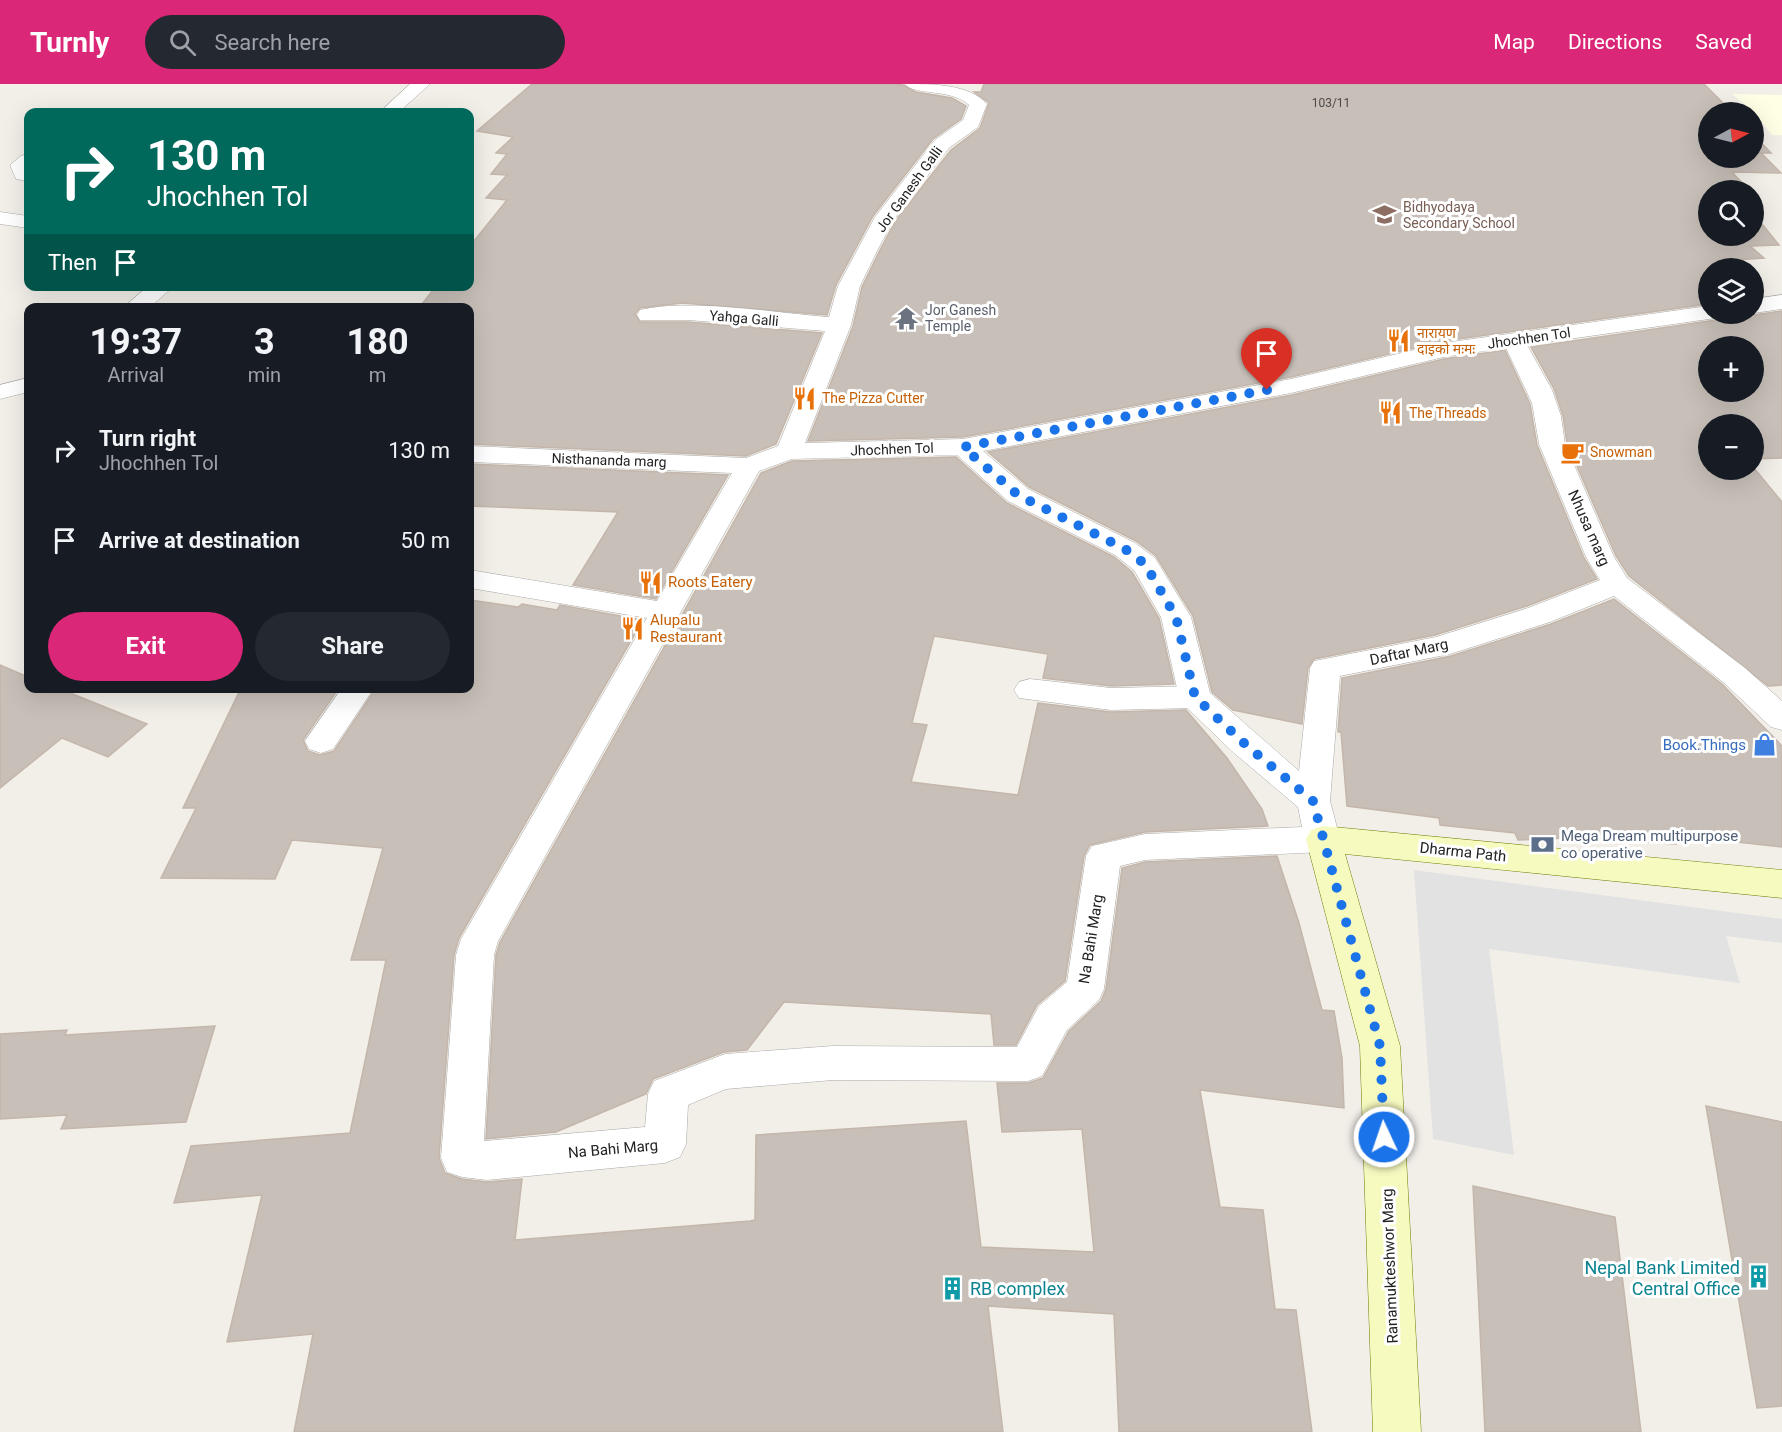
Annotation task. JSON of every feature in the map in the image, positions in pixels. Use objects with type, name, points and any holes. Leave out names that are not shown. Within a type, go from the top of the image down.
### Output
[{"type":"street","points":[[394,108],[421,84]]},
{"type":"street","name":"Jor Ganesh Galli","points":[[789,451],[839,326],[849,286],[885,218],[942,144],[971,123],[978,104],[975,99],[954,89],[914,84]]},
{"type":"street","points":[[24,162],[20,165],[24,174]]},
{"type":"street","points":[[0,218],[24,221]]},
{"type":"street","points":[[141,303],[156,291]]},
{"type":"street","points":[[1764,305],[1782,302]]},
{"type":"street","name":"Yahga Galli","points":[[648,315],[688,314],[839,326]]},
{"type":"street","name":"Jhochhen Tol","points":[[749,466],[789,451],[885,451],[963,447],[1291,386],[1444,350],[1698,314]]},
{"type":"street","name":"Nhusa marg","points":[[1513,340],[1534,376],[1552,423],[1552,444],[1600,557],[1617,584],[1734,675],[1782,719]]},
{"type":"street","points":[[0,392],[24,386]]},
{"type":"street","points":[[963,447],[1018,495],[1125,549],[1145,564],[1176,617],[1195,697],[1246,745],[1318,820]]},
{"type":"street","name":"Nisthananda marg","points":[[474,454],[749,466]]},
{"type":"street","name":"Na Bahi Marg","points":[[749,466],[480,939],[475,955],[462,1158],[487,1161],[665,1144],[668,1094],[725,1072],[833,1063],[1028,1064],[1053,1018],[1085,989],[1104,856],[1145,847],[1318,820]]},
{"type":"street","points":[[474,580],[668,612]]},
{"type":"street","name":"Daftar Marg","points":[[1318,820],[1325,668],[1439,647],[1539,615],[1617,584]]},
{"type":"street","points":[[1030,690],[1111,699],[1195,697]]},
{"type":"street","points":[[321,741],[355,693]]},
{"type":"street","name":"Dharma Path","points":[[1318,820],[1782,884]]},
{"type":"street","name":"Ranamukteshwor Marg","points":[[1318,820],[1380,1046],[1397,1432]]},
{"type":"shaded area","points":[[1732,94],[1782,95],[1782,135],[1772,135],[1764,125],[1764,102],[1742,102]]},
{"type":"shaded area","points":[[1414,870],[1782,919],[1782,943],[1726,936],[1740,983],[1489,949],[1514,1155],[1433,1139]]},
{"type":"building","points":[[532,84],[892,84],[903,85],[916,92],[952,98],[966,106],[961,119],[933,139],[873,216],[836,285],[827,315],[682,303],[640,308],[635,314],[640,322],[688,322],[822,333],[776,444],[746,456],[474,444],[474,303],[423,303],[432,291],[474,291],[474,241],[507,200],[486,198],[507,175],[491,174],[507,154],[496,153],[513,137],[477,131]]},
{"type":"building","points":[[984,84],[1704,84],[1722,102],[1698,102],[1698,168],[1764,168],[1764,156],[1781,173],[1732,172],[1740,180],[1698,180],[1698,246],[1750,246],[1764,258],[1698,258],[1698,305],[1444,341],[1291,377],[963,437],[808,441],[853,326],[862,287],[880,250],[896,220],[951,150],[980,128],[989,103],[974,92],[981,92]]},
{"type":"building","points":[[1764,146],[1771,153],[1764,153]]},
{"type":"building","points":[[1764,226],[1779,245],[1764,246]]},
{"type":"building","points":[[1782,311],[1782,458],[1764,459],[1764,414],[1698,414],[1698,480],[1764,480],[1782,502],[1782,685],[1768,686],[1629,576],[1616,556],[1567,443],[1563,416],[1554,389],[1531,347],[1698,323],[1764,324],[1764,314]]},
{"type":"building","points":[[1505,350],[1530,404],[1537,445],[1584,558],[1597,579],[1527,606],[1435,635],[1314,659],[1308,668],[1302,724],[1233,710],[1212,692],[1193,616],[1156,556],[1136,541],[1029,487],[988,452],[1292,395],[1444,359]]},
{"type":"building","points":[[956,457],[1007,503],[1114,557],[1132,572],[1159,618],[1174,684],[1111,686],[1043,678],[1048,654],[934,636],[912,723],[927,725],[911,782],[1018,795],[1038,703],[1111,712],[1186,710],[1227,758],[1262,809],[1268,826],[1145,832],[1090,845],[1084,856],[1065,981],[1037,1005],[1016,1045],[994,1045],[991,1014],[784,1002],[747,1050],[724,1052],[653,1079],[646,1094],[556,1132],[486,1139],[496,955],[500,942],[761,473],[792,461]]},
{"type":"building","points":[[474,464],[728,475],[656,599],[573,585],[618,512],[474,506]]},
{"type":"building","points":[[1614,599],[1722,684],[1782,746],[1782,847],[1673,835],[1676,844],[1569,838],[1518,840],[1515,833],[1440,825],[1439,818],[1347,806],[1341,732],[1338,732],[1342,678],[1451,656],[1551,624]]},
{"type":"building","points":[[474,601],[518,607],[522,604],[557,610],[560,605],[643,620],[459,938],[454,955],[439,1158],[445,1173],[462,1179],[487,1182],[522,1179],[515,1240],[755,1220],[756,1135],[966,1121],[981,1247],[1094,1252],[1082,1129],[1002,1132],[997,1083],[1028,1083],[1043,1078],[1069,1031],[1101,1001],[1106,989],[1122,868],[1145,862],[1277,856],[1299,923],[1322,1010],[1334,1011],[1342,1058],[1344,1108],[1200,1090],[1220,1207],[1263,1210],[1275,1309],[1296,1310],[1312,1432],[1119,1432],[1114,1314],[988,1306],[1003,1432],[294,1432],[313,1334],[227,1342],[262,1195],[174,1203],[191,1146],[350,1133],[386,960],[351,960],[383,848],[292,840],[275,879],[161,878],[196,808],[183,808],[239,693],[336,693],[303,740],[308,751],[320,755],[334,751],[373,693],[474,693]]},
{"type":"building","points":[[0,665],[24,675],[24,693],[70,693],[147,724],[108,757],[62,738],[0,788]]},
{"type":"building","points":[[215,1026],[186,1122],[61,1129],[67,1115],[0,1119],[0,1034],[67,1030],[65,1035]]},
{"type":"building","name":"Nepal Bank Limited Central Office","points":[[1706,1106],[1782,1122],[1782,1406],[1757,1408]]},
{"type":"building","points":[[1473,1186],[1615,1217],[1641,1432],[1485,1432]]},
{"type":"place","name":"Bidhyodaya Secondary School","points":[[1385,215]]},
{"type":"place","name":"Jor Ganesh Temple","points":[[907,318]]},
{"type":"place","name":"नारायण दाइको मःमः","points":[[1399,341]]},
{"type":"place","name":"The Pizza Cutter","points":[[804,398]]},
{"type":"place","name":"The Threads","points":[[1391,413]]},
{"type":"place","name":"Snowman","points":[[1572,452]]},
{"type":"place","name":"Roots Eatery","points":[[650,582]]},
{"type":"place","name":"Alupalu Restaurant","points":[[632,629]]},
{"type":"place","name":"Book.Things","points":[[1764,745]]},
{"type":"place","name":"Mega Dream multipurpose co operative","points":[[1543,845]]},
{"type":"place","name":"Nepal Bank Limited Central Office","points":[[1758,1277]]},
{"type":"place","name":"RB complex","points":[[952,1288]]},
{"type":"route","points":[[1267,390],[963,447],[1018,495],[1125,549],[1145,564],[1176,617],[1195,697],[1246,745],[1313,801],[1380,1046],[1384,1137]]}]
